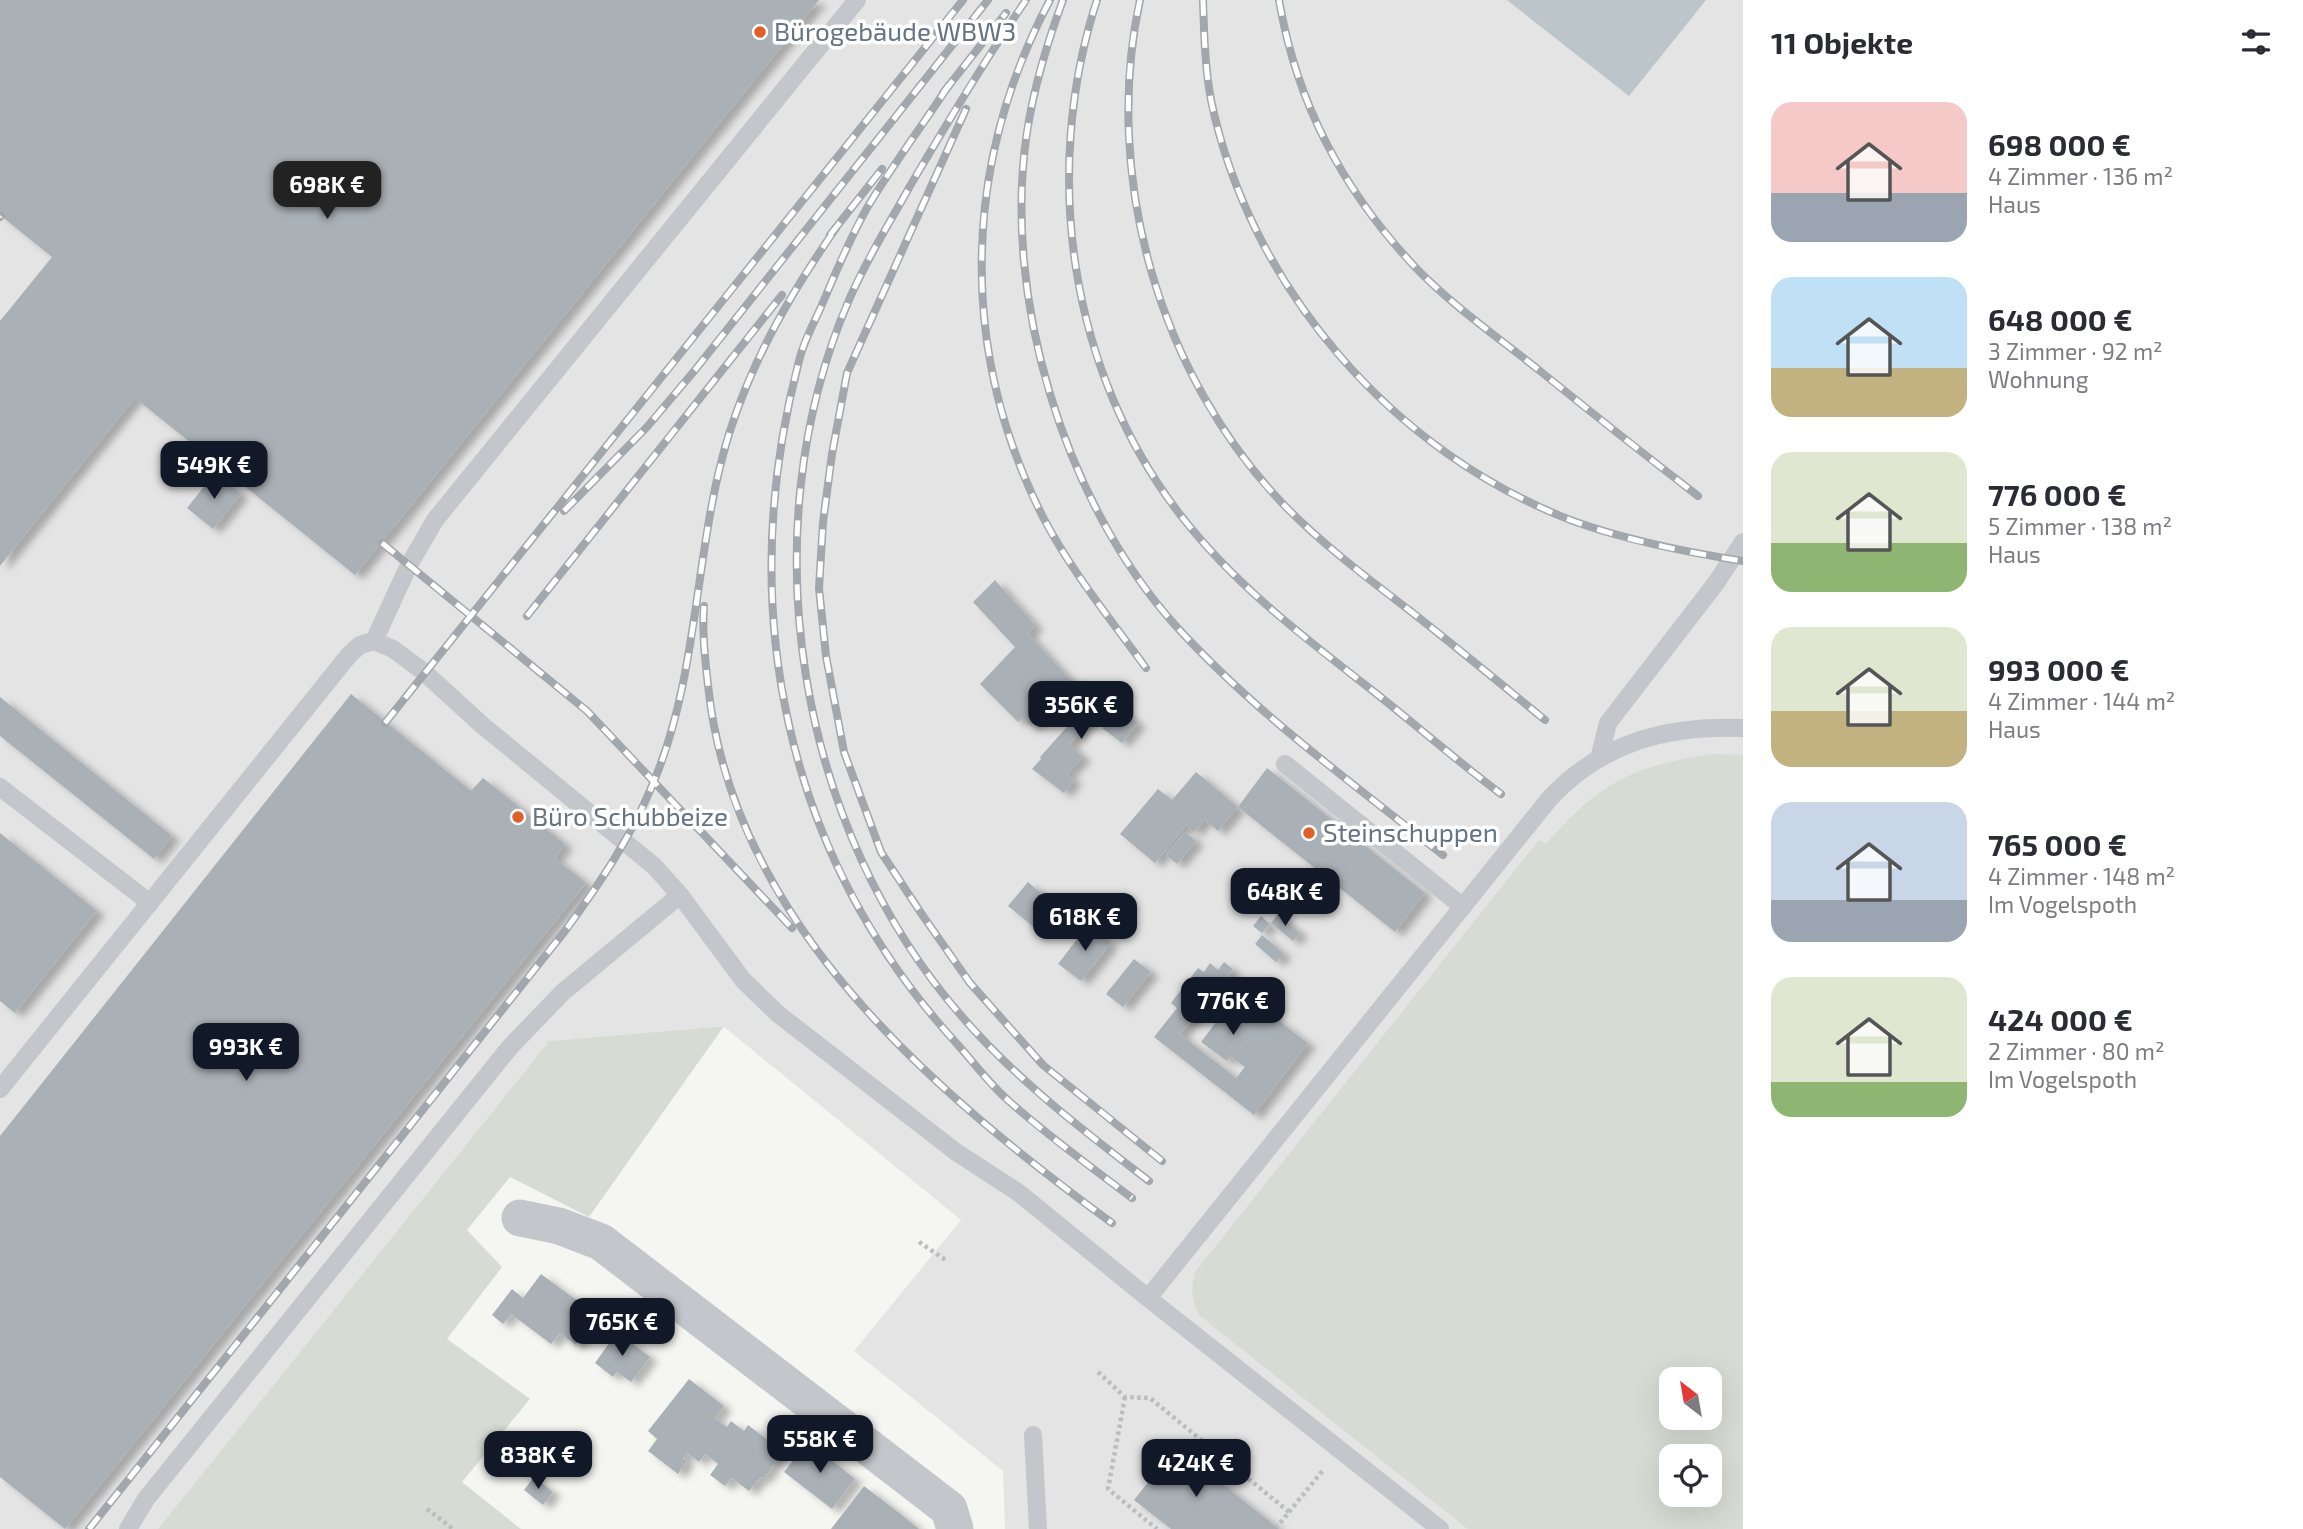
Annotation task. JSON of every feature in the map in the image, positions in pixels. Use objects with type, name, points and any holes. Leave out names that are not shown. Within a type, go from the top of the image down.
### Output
[{"type":"street","points":[[520,1218],[559,1226],[601,1242],[949,1509],[955,1529]]},
{"type":"lane","points":[[374,641],[409,565],[435,520],[857,0]]},
{"type":"lane","points":[[1600,755],[1608,723],[1716,583],[1743,542]]},
{"type":"lane","points":[[0,1089],[349,655],[360,645],[374,641],[393,649],[424,672],[482,725],[654,866],[680,895],[743,980],[778,1014],[956,1152],[1019,1194],[1440,1529]]},
{"type":"lane","points":[[1148,1298],[1550,798],[1573,774],[1600,755],[1636,740],[1713,727],[1743,728]]},
{"type":"lane","points":[[1285,764],[1462,907]]},
{"type":"lane","points":[[0,787],[150,903]]},
{"type":"lane","points":[[128,1529],[146,1499],[510,1047],[563,992],[680,895]]},
{"type":"lane","points":[[1033,1435],[1038,1529]]},
{"type":"path","points":[[919,1242],[947,1261]]},
{"type":"path","points":[[1098,1372],[1125,1397],[1150,1398],[1289,1512]]},
{"type":"path","points":[[1125,1397],[1108,1489],[1157,1529]]},
{"type":"path","points":[[1277,1527],[1340,1448]]},
{"type":"path","points":[[427,1509],[453,1529]]},
{"type":"shaded area","points":[[0,0],[1743,0],[1743,1529],[1005,1529],[1003,1471],[854,1351],[961,1220],[723,1026],[549,1041],[158,1529],[0,1529]]},
{"type":"shaded area","points":[[1507,0],[1706,0],[1629,96]]},
{"type":"shaded area","points":[[1713,754],[1743,755],[1743,1529],[1468,1529],[1200,1316],[1193,1294],[1195,1272],[1539,840],[1546,844],[1583,805],[1601,791],[1619,780],[1660,764]]},
{"type":"shaded area","points":[[724,1026],[589,1217],[510,1177],[467,1230],[502,1267],[447,1339],[530,1399],[462,1482],[521,1529],[158,1529],[549,1041]]},
{"type":"building","points":[[0,0],[819,0],[355,575],[135,398],[0,566],[0,321],[52,257],[0,215]]},
{"type":"building","points":[[215,473],[241,494],[213,529],[187,508]]},
{"type":"building","points":[[995,580],[1035,625],[1028,634],[1073,683],[1052,704],[1033,685],[1028,690],[1048,709],[1031,726],[1023,717],[1018,722],[980,684],[1015,647],[973,602]]},
{"type":"building","points":[[1099,691],[1138,723],[1122,743],[1102,728],[1109,718],[1099,710],[1069,744],[1083,757],[1067,774],[1074,780],[1064,793],[1032,769]]},
{"type":"building","points":[[351,694],[471,791],[483,778],[565,844],[555,858],[586,883],[65,1529],[0,1477],[0,1136]]},
{"type":"building","points":[[0,697],[172,836],[154,859],[0,736]]},
{"type":"building","name":"Steinschuppen","points":[[1267,768],[1425,893],[1395,932],[1238,807]]},
{"type":"building","points":[[1196,772],[1238,807],[1218,831],[1205,820],[1194,832],[1186,825],[1155,863],[1120,834],[1158,789],[1172,800]]},
{"type":"building","points":[[1185,832],[1196,841],[1177,864],[1166,855]]},
{"type":"building","points":[[0,833],[97,911],[15,1013],[0,1001]]},
{"type":"building","points":[[1028,882],[1059,909],[1040,932],[1008,906]]},
{"type":"building","points":[[1278,914],[1300,933],[1293,941],[1271,923]]},
{"type":"building","points":[[1261,916],[1270,924],[1262,933],[1253,926]]},
{"type":"building","points":[[1088,925],[1111,943],[1081,981],[1058,964]]},
{"type":"building","points":[[1262,935],[1284,954],[1276,962],[1255,944]]},
{"type":"building","points":[[1134,959],[1151,972],[1123,1007],[1106,994]]},
{"type":"building","points":[[1224,962],[1233,969],[1228,975],[1235,981],[1207,1015],[1200,1010],[1180,1034],[1236,1078],[1245,1067],[1230,1056],[1227,1061],[1201,1042],[1248,980],[1276,1002],[1268,1013],[1308,1043],[1254,1115],[1154,1037],[1177,1008],[1171,1003],[1198,968],[1204,972],[1210,963],[1218,970]]},
{"type":"building","points":[[541,1274],[598,1316],[576,1345],[560,1333],[551,1344],[511,1314],[503,1324],[492,1315],[512,1289],[523,1298]]},
{"type":"building","points":[[617,1332],[650,1357],[631,1382],[617,1372],[613,1377],[595,1363]]},
{"type":"building","points":[[689,1379],[724,1406],[715,1418],[727,1427],[731,1421],[744,1431],[748,1425],[782,1451],[764,1479],[761,1477],[749,1491],[732,1478],[725,1486],[710,1475],[718,1464],[705,1454],[699,1462],[687,1453],[683,1459],[687,1461],[678,1474],[648,1451],[657,1439],[648,1431]]},
{"type":"building","points":[[808,1441],[855,1479],[832,1509],[784,1472]]},
{"type":"building","points":[[1176,1447],[1279,1529],[1171,1529],[1134,1500]]},
{"type":"building","points":[[534,1477],[553,1492],[543,1505],[524,1490]]},
{"type":"building","points":[[864,1486],[902,1515],[919,1529],[831,1529]]},
{"type":"railway","points":[[385,723],[963,0]]},
{"type":"railway","points":[[564,511],[647,427],[695,370],[988,0]]},
{"type":"railway","points":[[1026,0],[952,115],[870,256],[849,300],[818,390],[801,484],[797,580],[806,676],[828,770],[861,860],[907,943],[964,1019],[985,1042],[1076,1124],[1149,1181]]},
{"type":"railway","points":[[1050,0],[1021,63],[1000,127],[987,192],[982,258],[985,324],[996,390],[1016,455],[1044,519],[1079,577],[1146,668]]},
{"type":"railway","points":[[1063,0],[1033,98],[1027,132],[1022,195],[1024,261],[1034,328],[1050,394],[1073,458],[1102,519],[1136,575],[1175,625],[1205,657],[1270,717],[1443,855]]},
{"type":"railway","points":[[1097,0],[1080,66],[1071,133],[1069,201],[1076,269],[1091,335],[1113,400],[1144,460],[1182,517],[1225,566],[1297,631],[1501,794]]},
{"type":"railway","points":[[1140,0],[1130,67],[1129,135],[1136,203],[1151,270],[1173,334],[1203,396],[1240,453],[1284,505],[1345,560],[1545,720]]},
{"type":"railway","points":[[1203,0],[1209,88],[1230,169],[1259,236],[1295,298],[1340,356],[1390,407],[1446,453],[1508,491],[1573,521],[1615,534],[1678,550],[1743,561]]},
{"type":"railway","points":[[1279,0],[1287,39],[1311,111],[1346,178],[1391,240],[1431,283],[1461,309],[1698,496]]},
{"type":"railway","points":[[943,93],[1006,13]]},
{"type":"railway","points":[[949,85],[860,220],[808,334],[799,361],[780,454],[772,545],[775,636],[789,724],[814,810],[851,893],[899,971],[1003,1096],[1132,1198]]},
{"type":"railway","points":[[966,109],[847,373],[823,522],[819,588],[826,656],[844,752],[881,852],[923,916],[970,983],[1043,1065],[1162,1161]]},
{"type":"railway","points":[[830,235],[882,169]]},
{"type":"railway","points":[[89,1529],[565,931],[625,840],[654,781],[669,739],[689,653],[709,520],[729,434],[750,379],[775,327],[836,228]]},
{"type":"railway","points":[[527,616],[782,295]]},
{"type":"railway","points":[[382,543],[587,711],[792,928]]},
{"type":"railway","points":[[704,606],[708,685],[725,771],[756,850],[799,925],[852,993],[911,1057],[976,1117],[1112,1223]]},
{"type":"place","name":"Bürogebäude WBW3","points":[[760,32]]},
{"type":"place","name":"Büro Schubbeize","points":[[518,817]]},
{"type":"place","name":"Steinschuppen","points":[[1309,833]]}]
